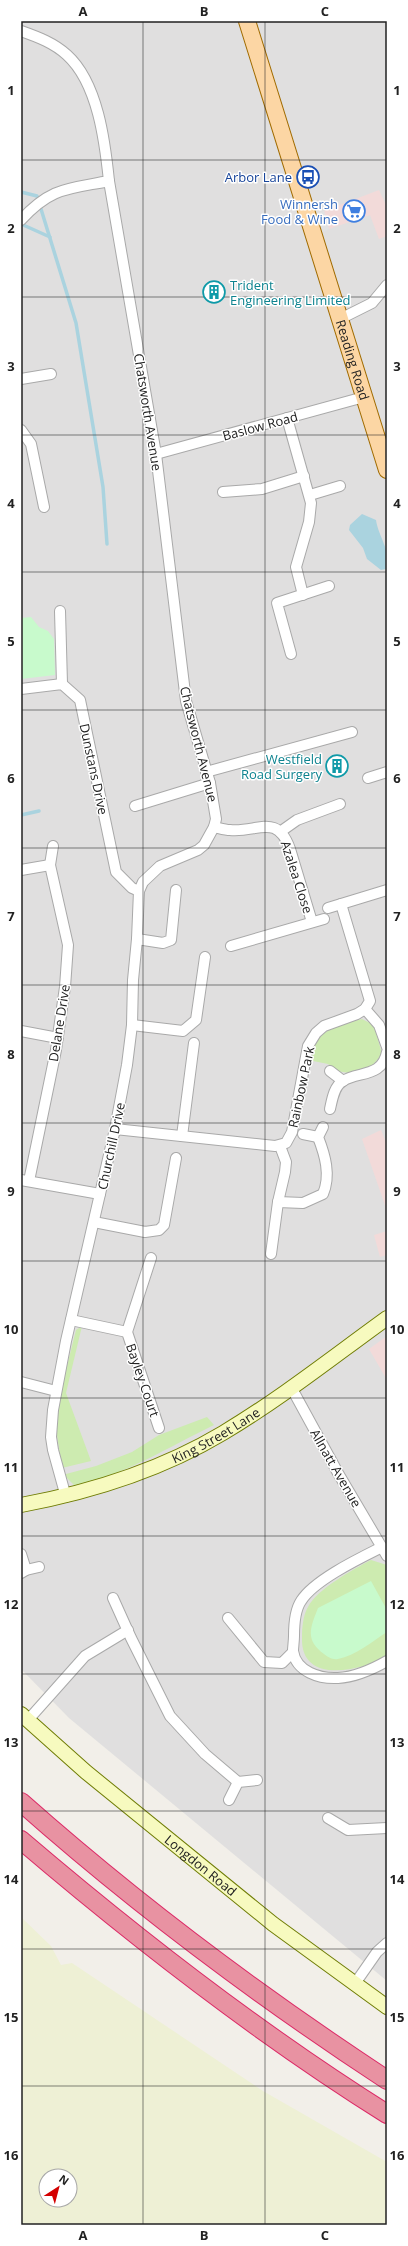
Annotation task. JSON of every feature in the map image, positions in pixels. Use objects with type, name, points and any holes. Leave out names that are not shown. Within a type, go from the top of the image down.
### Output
[{"type":"highway","points":[[21,1802],[143,1905],[229,1971],[387,2080]]},
{"type":"highway","points":[[21,1840],[93,1902],[186,1974],[267,2034],[387,2114]]},
{"type":"main road","name":"Reading Road","points":[[247,21],[387,470]]},
{"type":"street","name":"Chatsworth Avenue","points":[[21,31],[51,43],[68,56],[87,85],[105,143],[109,181],[156,454],[186,701],[210,783],[216,812],[214,827]]},
{"type":"street","points":[[22,218],[34,206],[55,191],[109,181]]},
{"type":"street","points":[[340,319],[372,303],[387,285]]},
{"type":"street","points":[[21,379],[51,374]]},
{"type":"street","name":"Baslow Road","points":[[156,454],[364,396]]},
{"type":"street","points":[[287,418],[310,495],[311,513],[296,567],[303,595]]},
{"type":"street","points":[[21,430],[31,444],[44,507]]},
{"type":"street","points":[[223,492],[262,489],[304,476]]},
{"type":"street","points":[[310,495],[340,486]]},
{"type":"street","points":[[291,654],[277,603],[329,586]]},
{"type":"street","points":[[21,689],[62,684],[60,611]]},
{"type":"street","name":"Dunstans Drive","points":[[62,684],[80,700],[116,872],[132,888],[139,891]]},
{"type":"street","points":[[206,772],[352,732]]},
{"type":"street","points":[[368,778],[387,772]]},
{"type":"street","points":[[135,806],[210,783]]},
{"type":"street","name":"Azalea Close","points":[[280,832],[297,820],[340,804]]},
{"type":"street","name":"Azalea Close","points":[[214,827],[230,830],[265,826],[276,828],[286,838],[312,922]]},
{"type":"street","points":[[139,891],[143,882],[160,866],[198,850],[204,845],[214,827]]},
{"type":"street","name":"Delane Drive","points":[[25,1180],[58,1038],[65,987],[68,945],[50,865],[53,846]]},
{"type":"street","points":[[21,870],[50,865]]},
{"type":"street","points":[[138,939],[163,942],[171,940],[176,890]]},
{"type":"street","points":[[328,908],[387,890]]},
{"type":"street","name":"Churchill Drive","points":[[66,1497],[56,1464],[51,1437],[56,1391],[115,1129],[132,1025],[133,980],[138,939],[139,891]]},
{"type":"street","points":[[341,904],[370,1001],[365,1009],[379,1025],[387,1047]]},
{"type":"street","name":"Azalea Close","points":[[231,946],[324,919]]},
{"type":"street","points":[[132,1025],[183,1031],[196,1020],[205,958]]},
{"type":"street","name":"Rainbow Park","points":[[280,1146],[286,1143],[292,1132],[308,1046],[316,1032],[333,1021],[357,1014],[365,1009]]},
{"type":"street","points":[[21,1032],[58,1038]]},
{"type":"street","points":[[182,1136],[194,1043]]},
{"type":"street","points":[[330,1109],[334,1093],[343,1081],[377,1069],[386,1060],[387,1052]]},
{"type":"street","name":"Rainbow Park","points":[[330,1072],[343,1081]]},
{"type":"street","name":"Rainbow Park","points":[[278,1202],[303,1203],[323,1194],[327,1184],[326,1162],[318,1137],[323,1127]]},
{"type":"street","points":[[115,1129],[280,1146],[286,1162],[278,1202],[271,1254]]},
{"type":"street","name":"Rainbow Park","points":[[303,1134],[318,1137]]},
{"type":"street","points":[[94,1222],[145,1232],[159,1230],[164,1225],[176,1158]]},
{"type":"street","points":[[25,1180],[100,1194]]},
{"type":"street","name":"Bayley Court","points":[[151,1258],[127,1332],[159,1428]]},
{"type":"street","name":"King Street Lane","points":[[21,1505],[66,1497],[112,1483],[169,1460],[222,1434],[291,1387],[387,1318]]},
{"type":"street","name":"Bayley Court","points":[[71,1320],[127,1332]]},
{"type":"street","points":[[21,1382],[56,1391]]},
{"type":"street","name":"Allnatt Avenue","points":[[291,1387],[331,1460],[387,1556]]},
{"type":"street","points":[[382,1547],[342,1568],[318,1585],[301,1601],[294,1624],[293,1652],[299,1665],[308,1674],[338,1678],[369,1671],[387,1661]]},
{"type":"street","points":[[21,1554],[23,1571],[39,1568]]},
{"type":"street","points":[[114,1598],[170,1716],[205,1754],[238,1782],[257,1780]]},
{"type":"street","points":[[228,1618],[264,1662],[282,1662],[293,1652]]},
{"type":"street","points":[[24,1717],[85,1656],[128,1630]]},
{"type":"street","name":"Longdon Road","points":[[24,1717],[86,1772],[278,1928],[387,2008]]},
{"type":"street","points":[[229,1800],[238,1782]]},
{"type":"street","points":[[328,1818],[347,1834],[387,1828]]},
{"type":"street","points":[[354,1985],[377,1952],[387,1943]]},
{"type":"shaded area","points":[[21,21],[387,21],[387,1981],[69,1718],[21,1669]]},
{"type":"shaded area","points":[[379,190],[387,207],[387,236],[379,239],[370,215],[329,229],[324,211]]},
{"type":"shaded area","points":[[324,211],[329,229],[322,232],[317,213]]},
{"type":"shaded area","points":[[381,1130],[387,1145],[387,1211],[362,1139]]},
{"type":"shaded area","points":[[387,1231],[387,1255],[380,1257],[374,1235]]},
{"type":"shaded area","points":[[387,1336],[387,1380],[369,1349]]},
{"type":"green space","points":[[31,617],[39,627],[48,631],[54,639],[55,675],[21,679],[21,618]]},
{"type":"green space","points":[[362,1019],[374,1025],[382,1054],[372,1066],[349,1073],[337,1071],[328,1064],[308,1060],[311,1050],[321,1036],[335,1027]]},
{"type":"green space","points":[[82,1326],[66,1393],[91,1461],[62,1468],[56,1429],[61,1390],[76,1330]]},
{"type":"green space","points":[[207,1417],[214,1425],[129,1468],[75,1486],[66,1477],[66,1474],[96,1466],[132,1452],[159,1435]]},
{"type":"green space","points":[[371,1560],[387,1565],[387,1657],[362,1667],[333,1670],[321,1668],[310,1662],[304,1652],[302,1630],[306,1610],[319,1593],[346,1574]]},
{"type":"green space","points":[[371,1581],[387,1610],[387,1632],[351,1655],[338,1659],[329,1657],[318,1649],[312,1639],[311,1628],[318,1608]]},
{"type":"green space","points":[[21,1917],[51,1946],[61,1965],[72,1963],[263,2091],[387,2162],[387,2225],[21,2225]]},
{"type":"water","points":[[362,514],[376,520],[388,557],[386,569],[381,570],[367,559],[363,548],[349,530],[350,525]]},
{"type":"waterway","points":[[21,192],[37,196],[76,323],[103,487],[107,544]]},
{"type":"waterway","points":[[21,224],[50,237]]},
{"type":"waterway","points":[[21,815],[39,811]]},
{"type":"place","name":"Arbor Lane","points":[[308,177]]},
{"type":"place","name":"Winnersh Food & Wine","points":[[354,211]]},
{"type":"place","name":"Trident Engineering Limited","points":[[214,292]]},
{"type":"place","name":"Westfield Road Surgery","points":[[337,766]]}]
